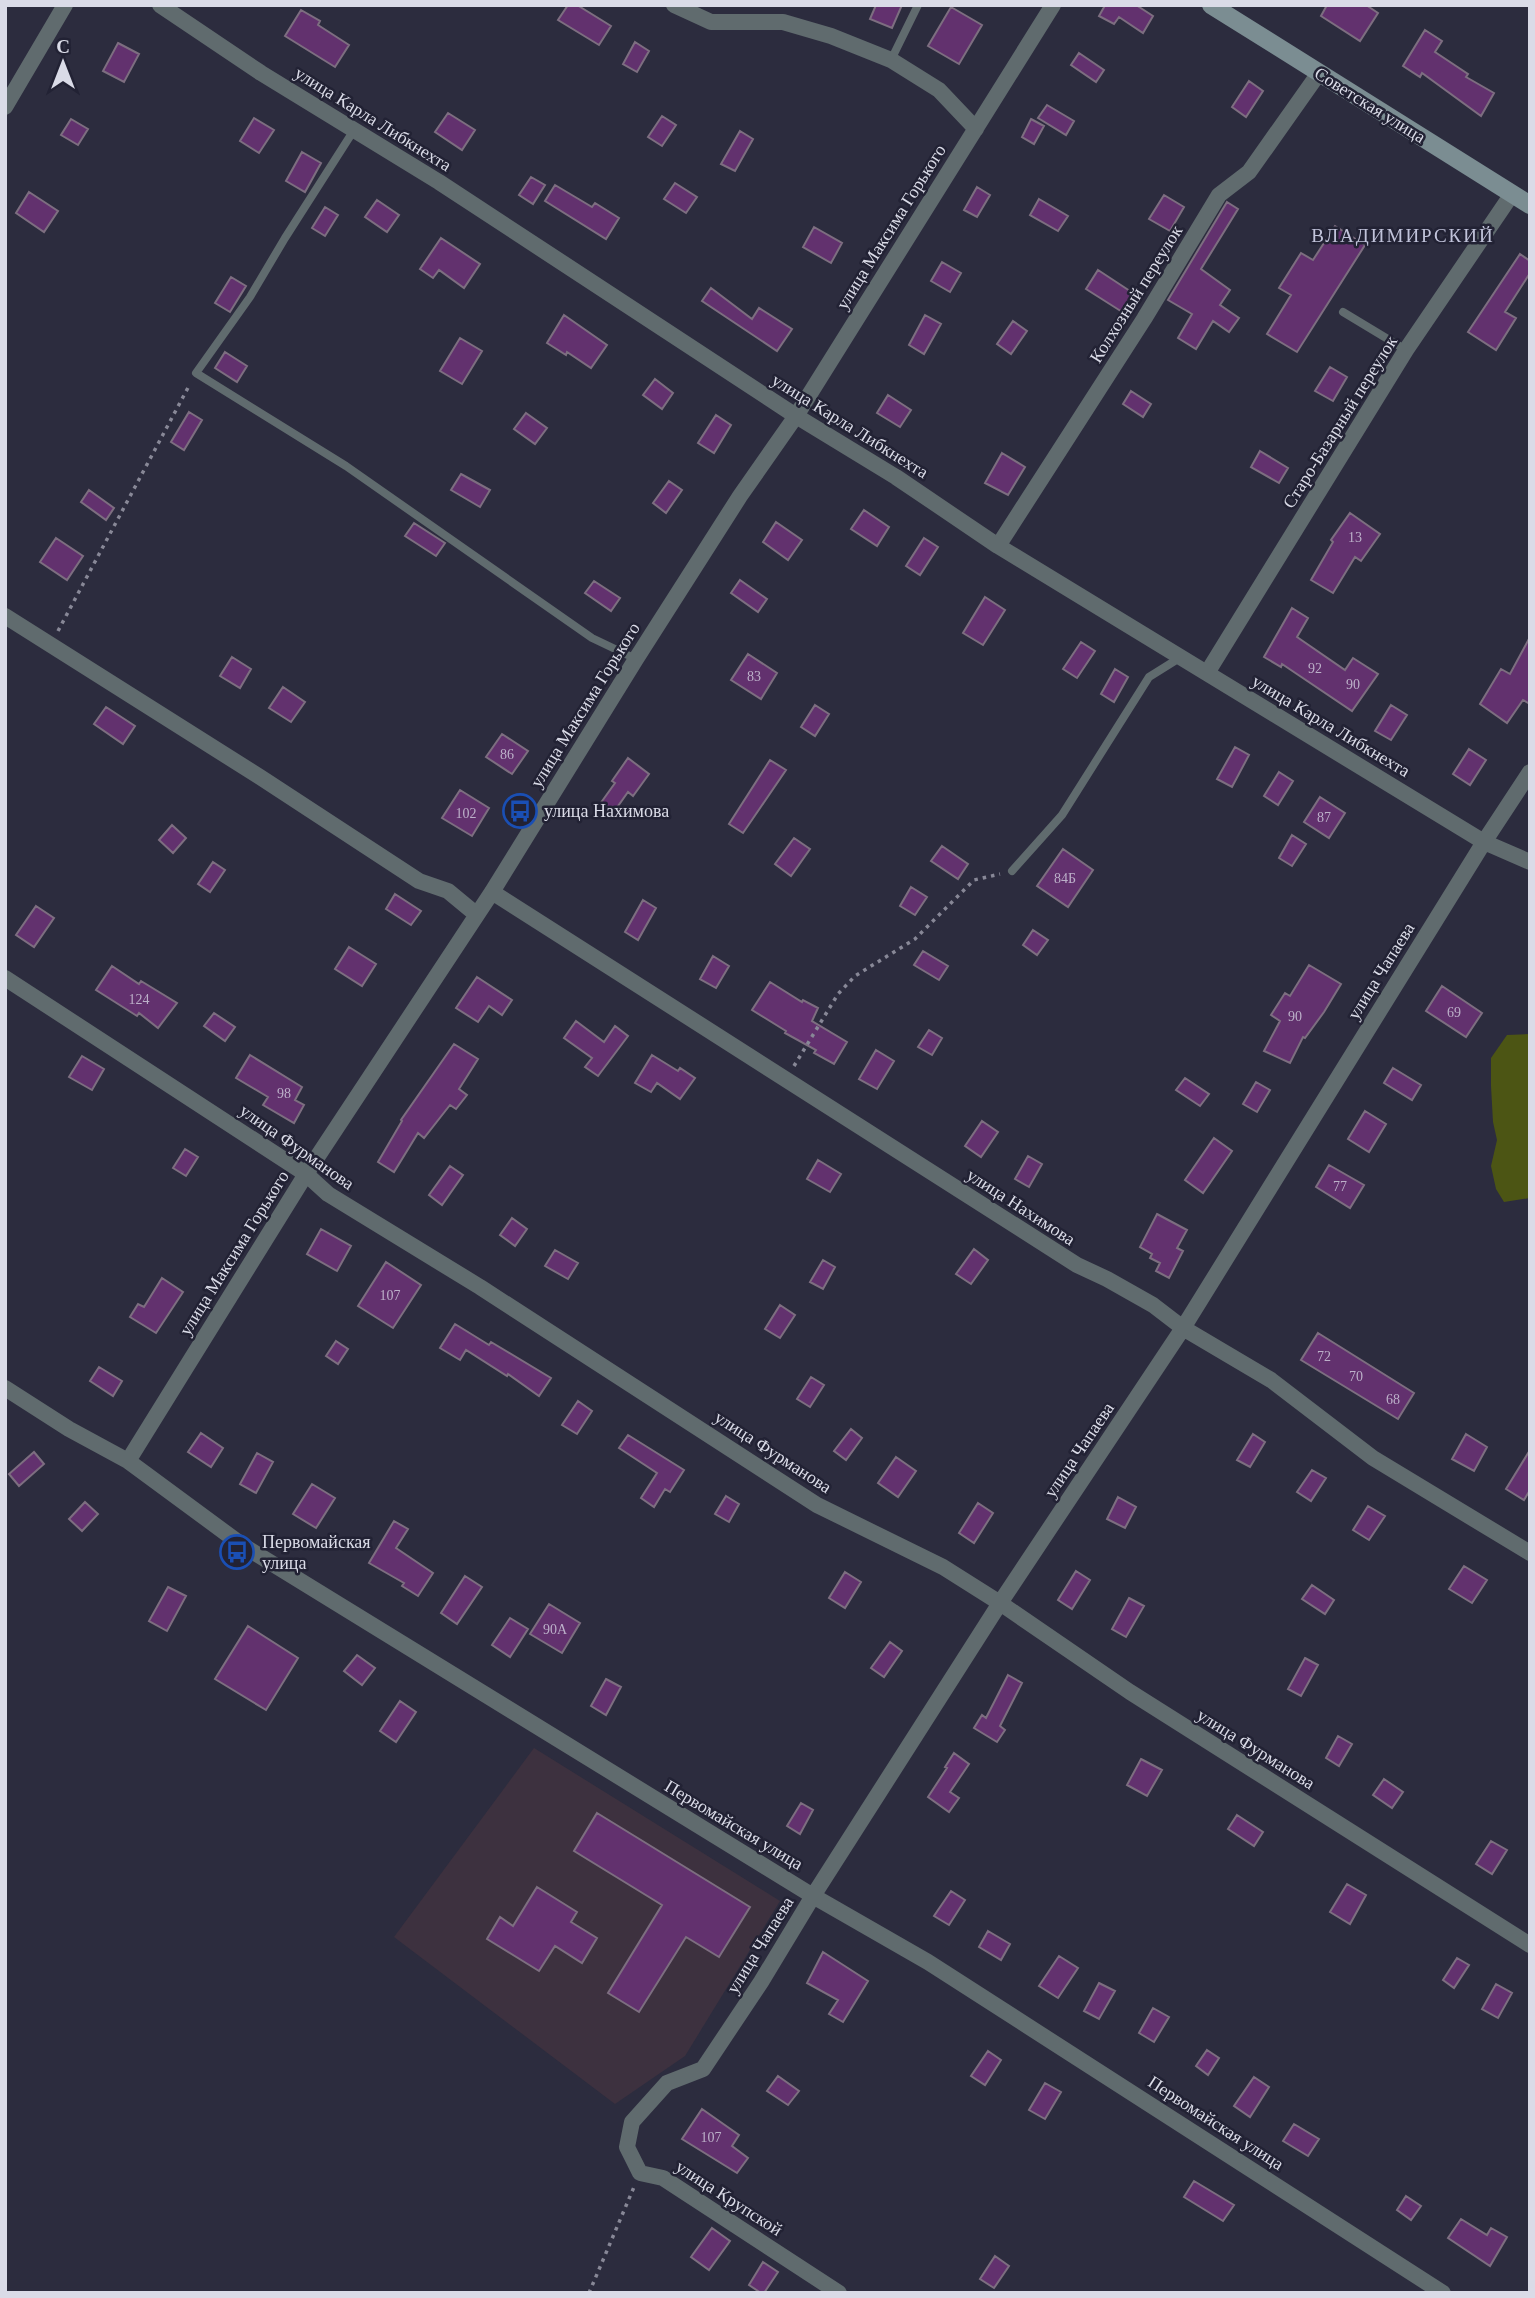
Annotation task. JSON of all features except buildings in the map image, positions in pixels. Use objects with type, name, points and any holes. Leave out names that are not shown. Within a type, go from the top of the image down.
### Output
[{"type":"street","points":[[5,107],[65,5]]},
{"type":"street","name":"улица Карла Либкнехта","points":[[160,5],[261,73],[439,182],[796,416],[896,477],[998,546],[1484,842],[1530,862]]},
{"type":"street","points":[[674,5],[711,22],[783,22],[831,36],[891,60],[939,90],[976,129]]},
{"type":"street","name":"улица Максима Горького","points":[[128,1461],[306,1174],[492,892],[636,659],[740,496],[796,416],[1053,5]]},
{"type":"street","name":"Советская улица","points":[[1210,5],[1530,205]]},
{"type":"street","name":"Колхозный переулок","points":[[998,546],[1144,319],[1219,195],[1250,172],[1319,73]]},
{"type":"street","name":"Старо-Базарный переулок","points":[[1206,673],[1406,350],[1512,194]]},
{"type":"street","points":[[5,616],[419,881],[448,891],[477,915]]},
{"type":"street","name":"улица Чапаева","points":[[640,2172],[627,2147],[632,2122],[667,2083],[703,2069],[761,1982],[1000,1603],[1183,1328],[1530,772]]},
{"type":"street","name":"улица Нахимова","points":[[492,892],[1077,1265],[1153,1305],[1183,1328],[1272,1380],[1373,1458],[1530,1553]]},
{"type":"street","name":"улица Фурманова","points":[[5,978],[306,1174],[328,1194],[480,1287],[817,1505],[943,1567],[1130,1692],[1530,1945]]},
{"type":"street","name":"Первомайская улица","points":[[5,1388],[69,1429],[128,1461],[242,1545],[813,1896],[928,1962],[1443,2293]]},
{"type":"street","name":"улица Крупской","points":[[640,2172],[663,2178],[839,2293]]},
{"type":"lane","points":[[891,60],[918,5]]},
{"type":"lane","points":[[354,130],[250,297],[196,373],[346,466],[592,638],[636,659]]},
{"type":"lane","points":[[1343,312],[1406,350]]},
{"type":"lane","points":[[1012,871],[1062,815],[1149,677],[1181,657]]},
{"type":"path","points":[[50,645],[162,441],[196,373]]},
{"type":"path","points":[[786,1080],[838,994],[855,976],[915,939],[974,880],[1012,871]]},
{"type":"path","points":[[589,2293],[640,2172]]},
{"type":"shaded area","points":[[534,1748],[780,1901],[685,2056],[615,2104],[394,1937]]},
{"type":"green space","points":[[1530,1034],[1530,1198],[1504,1202],[1496,1189],[1491,1166],[1497,1140],[1493,1122],[1491,1058],[1507,1035]]},
{"type":"place","name":"улица Нахимова","points":[[520,811]]},
{"type":"place","name":"Первомайская улица","points":[[237,1552]]},
{"type":"district","name":"ВЛАДИМИРСКИЙ","points":[[1403,235]]}]
